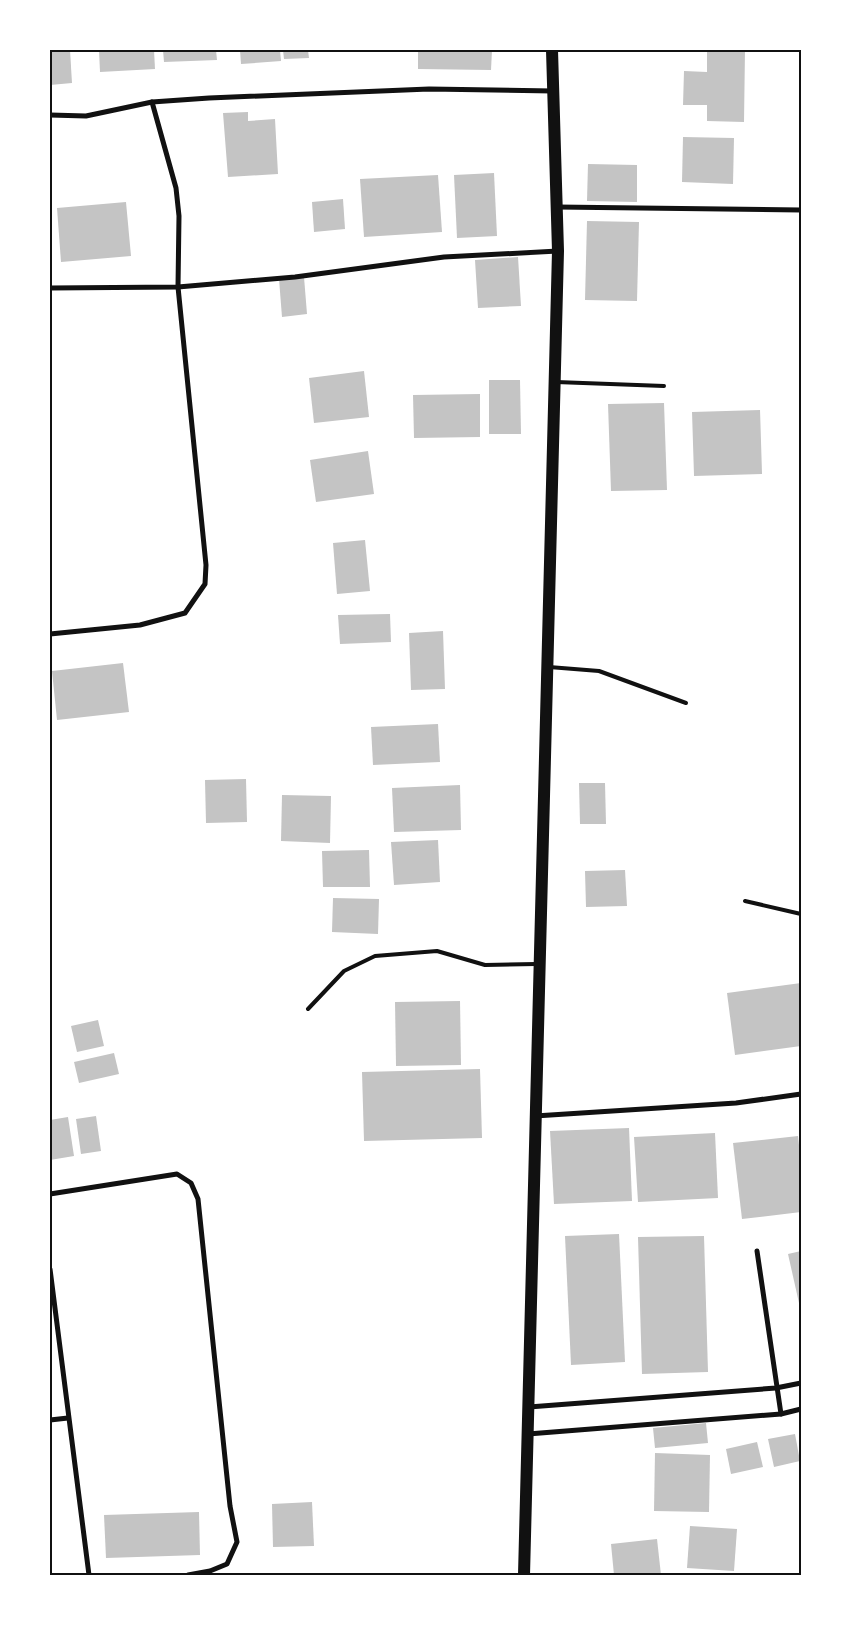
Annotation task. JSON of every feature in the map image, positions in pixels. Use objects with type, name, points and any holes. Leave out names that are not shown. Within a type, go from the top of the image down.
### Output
[{"type":"main road","points":[[524,1575],[553,382],[558,250],[552,50]]},
{"type":"street","points":[[50,115],[86,116],[152,102],[429,89],[554,91]]},
{"type":"street","points":[[50,634],[140,625],[185,612],[205,584],[206,565],[178,287],[179,216],[176,188],[152,102]]},
{"type":"street","points":[[556,208],[801,210]]},
{"type":"street","points":[[50,288],[178,287],[295,277],[444,257],[558,250]]},
{"type":"street","points":[[535,1116],[736,1103],[801,1094]]},
{"type":"street","points":[[50,1194],[177,1174],[191,1182],[198,1199],[230,1506],[237,1542],[227,1564],[210,1571],[188,1575]]},
{"type":"street","points":[[758,1251],[781,1414]]},
{"type":"street","points":[[50,1269],[89,1575]]},
{"type":"street","points":[[528,1407],[776,1388],[801,1383]]},
{"type":"street","points":[[528,1434],[781,1414],[801,1409]]},
{"type":"street","points":[[50,1420],[68,1418]]},
{"type":"lane","points":[[553,382],[664,386]]},
{"type":"lane","points":[[546,667],[599,671],[686,703]]},
{"type":"lane","points":[[745,901],[801,914]]},
{"type":"lane","points":[[308,1009],[344,971],[375,956],[437,951],[485,965],[539,964]]},
{"type":"building","points":[[50,50],[70,50],[72,83],[50,85]]},
{"type":"building","points":[[99,50],[154,50],[155,69],[100,72]]},
{"type":"building","points":[[163,50],[216,50],[217,60],[164,62]]},
{"type":"building","points":[[240,50],[280,50],[281,61],[241,64]]},
{"type":"building","points":[[283,50],[308,50],[309,58],[284,59]]},
{"type":"building","points":[[418,50],[492,50],[491,70],[418,69]]},
{"type":"building","points":[[707,50],[745,50],[744,122],[707,121],[707,105],[683,105],[684,71],[707,72]]},
{"type":"building","points":[[248,112],[248,121],[275,119],[278,174],[228,177],[223,113]]},
{"type":"building","points":[[683,137],[734,138],[733,184],[682,182]]},
{"type":"building","points":[[588,164],[637,165],[637,202],[587,201]]},
{"type":"building","points":[[494,173],[497,236],[457,238],[454,175]]},
{"type":"building","points":[[438,175],[442,232],[364,237],[360,179]]},
{"type":"building","points":[[343,199],[345,229],[314,232],[312,202]]},
{"type":"building","points":[[126,202],[131,256],[61,262],[57,208]]},
{"type":"building","points":[[587,221],[639,222],[637,301],[585,300]]},
{"type":"building","points":[[518,257],[521,306],[478,308],[475,260]]},
{"type":"building","points":[[304,277],[307,314],[282,317],[279,279]]},
{"type":"building","points":[[364,371],[369,417],[314,423],[309,378]]},
{"type":"building","points":[[489,380],[520,380],[521,434],[489,434]]},
{"type":"building","points":[[480,394],[480,437],[414,438],[413,395]]},
{"type":"building","points":[[664,403],[667,490],[611,491],[608,404]]},
{"type":"building","points":[[760,410],[762,474],[694,476],[692,412]]},
{"type":"building","points":[[368,451],[374,494],[316,502],[310,460]]},
{"type":"building","points":[[365,540],[370,591],[337,594],[333,543]]},
{"type":"building","points":[[390,614],[391,642],[340,644],[338,615]]},
{"type":"building","points":[[443,631],[445,689],[411,690],[409,633]]},
{"type":"building","points":[[123,663],[129,712],[57,720],[52,671]]},
{"type":"building","points":[[438,724],[440,762],[373,765],[371,727]]},
{"type":"building","points":[[246,779],[247,822],[206,823],[205,780]]},
{"type":"building","points":[[579,783],[605,783],[606,824],[580,824]]},
{"type":"building","points":[[460,785],[461,830],[394,832],[392,788]]},
{"type":"building","points":[[282,795],[331,796],[330,843],[281,841]]},
{"type":"building","points":[[438,840],[440,882],[394,885],[391,842]]},
{"type":"building","points":[[369,850],[370,887],[323,887],[322,851]]},
{"type":"building","points":[[625,870],[627,906],[586,907],[585,871]]},
{"type":"building","points":[[333,898],[379,899],[378,934],[332,932]]},
{"type":"building","points":[[801,983],[801,1046],[735,1055],[727,993]]},
{"type":"building","points":[[460,1001],[461,1065],[396,1066],[395,1002]]},
{"type":"building","points":[[98,1020],[104,1046],[77,1052],[71,1026]]},
{"type":"building","points":[[114,1053],[119,1074],[79,1083],[74,1062]]},
{"type":"building","points":[[480,1069],[482,1138],[364,1141],[362,1072]]},
{"type":"building","points":[[96,1116],[101,1151],[81,1154],[76,1119]]},
{"type":"building","points":[[68,1117],[74,1156],[50,1160],[50,1120]]},
{"type":"building","points":[[629,1128],[632,1201],[554,1204],[550,1131]]},
{"type":"building","points":[[715,1133],[718,1198],[638,1202],[634,1137]]},
{"type":"building","points":[[798,1136],[801,1163],[801,1212],[742,1219],[733,1143]]},
{"type":"building","points":[[619,1234],[625,1362],[571,1365],[565,1236]]},
{"type":"building","points":[[704,1236],[708,1372],[642,1374],[638,1237]]},
{"type":"building","points":[[801,1251],[801,1303],[799,1303],[788,1254]]},
{"type":"building","points":[[706,1423],[708,1443],[655,1448],[653,1428]]},
{"type":"building","points":[[795,1434],[800,1461],[774,1467],[768,1439]]},
{"type":"building","points":[[757,1442],[763,1467],[731,1474],[726,1449]]},
{"type":"building","points":[[655,1453],[710,1455],[709,1512],[654,1511]]},
{"type":"building","points":[[312,1502],[314,1546],[273,1547],[272,1504]]},
{"type":"building","points":[[199,1512],[200,1555],[106,1558],[104,1515]]},
{"type":"building","points":[[690,1526],[737,1529],[734,1571],[687,1568]]},
{"type":"building","points":[[657,1539],[661,1575],[614,1575],[611,1544]]}]
